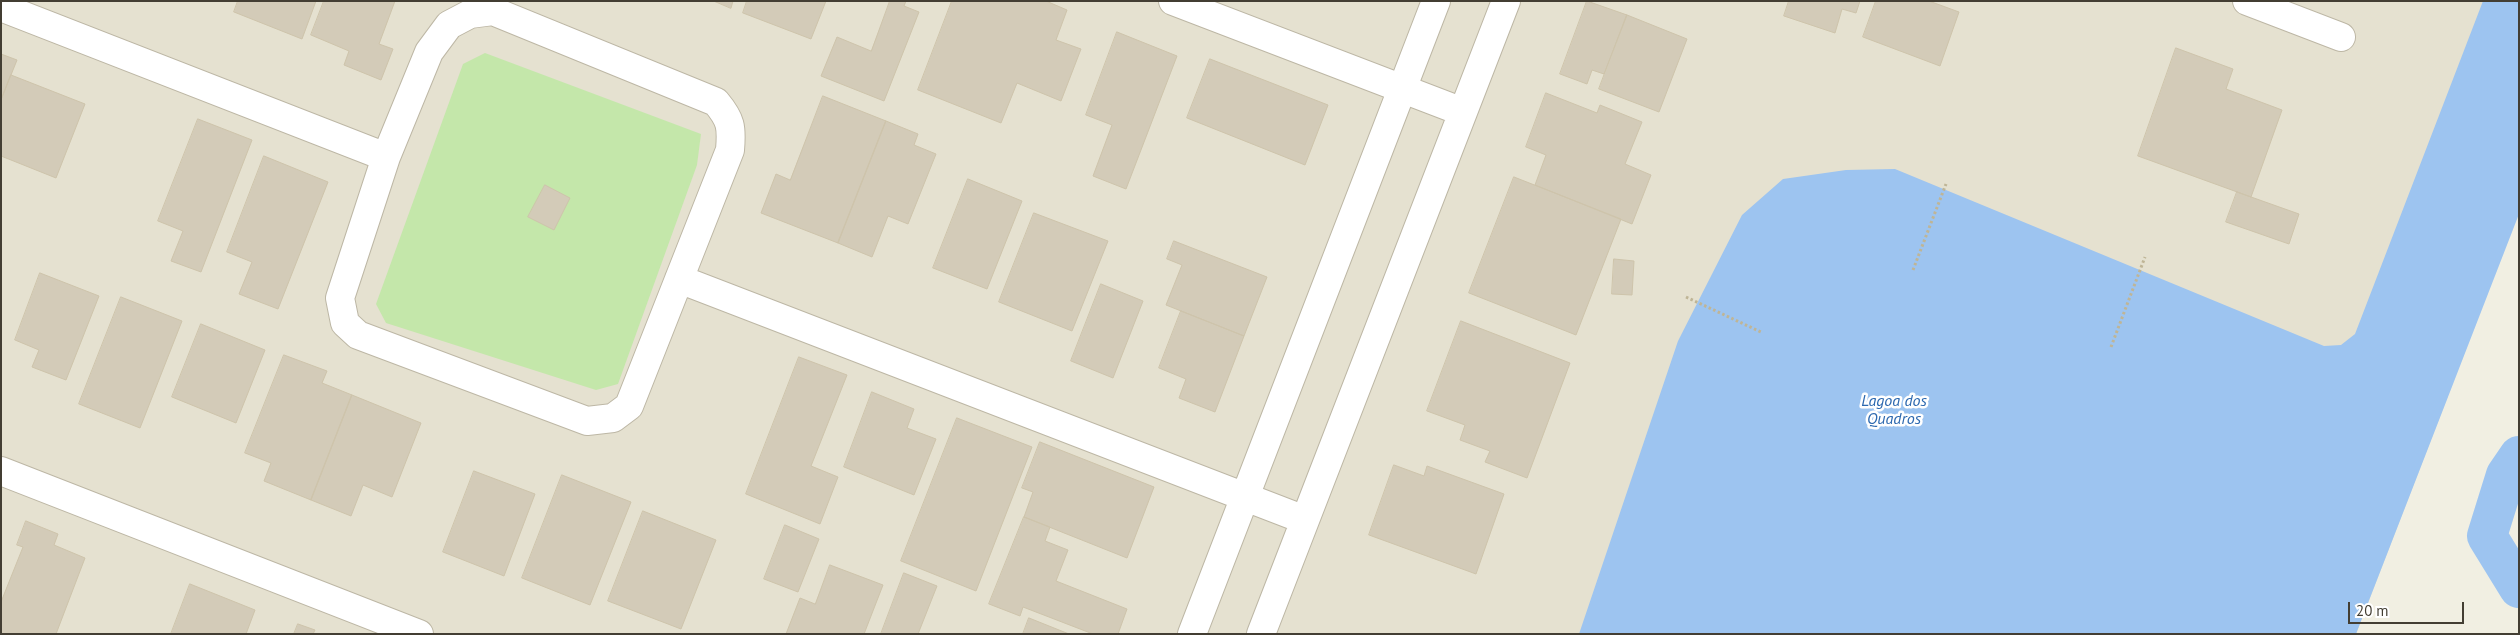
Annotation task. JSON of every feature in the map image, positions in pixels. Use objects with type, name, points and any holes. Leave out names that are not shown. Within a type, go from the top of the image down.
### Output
[{"type":"street","points":[[1173,1],[1463,112]]},
{"type":"street","points":[[1192,634],[1436,1]]},
{"type":"street","points":[[1261,634],[1506,1]]},
{"type":"street","points":[[2247,1],[2341,37]]},
{"type":"street","points":[[1,7],[386,157]]},
{"type":"street","points":[[493,11],[716,102],[728,116],[732,130],[730,150],[628,406],[613,418],[587,421],[358,335],[345,323],[340,298],[386,157],[429,52],[449,25],[470,14],[493,11]]},
{"type":"street","points":[[679,278],[1305,520]]},
{"type":"street","points":[[1,472],[418,634]]},
{"type":"path","points":[[1913,270],[1946,184]]},
{"type":"path","points":[[2111,347],[2145,257]]},
{"type":"path","points":[[1686,297],[1763,333]]},
{"type":"shaded area","points":[[1,1],[2519,1],[2519,212],[2356,634],[1,634]]},
{"type":"green space","points":[[485,53],[701,134],[697,165],[618,384],[596,390],[386,323],[376,304],[463,64]]},
{"type":"water","name":"Lagoa dos Quadros","points":[[2483,1],[2519,1],[2519,214],[2356,634],[1579,634],[1678,341],[1742,215],[1783,179],[1846,170],[1895,169],[2324,346],[2341,345],[2355,334]]},
{"type":"building","points":[[238,1],[316,1],[302,39],[234,12]]},
{"type":"building","points":[[324,1],[395,1],[379,44],[393,49],[381,80],[344,65],[349,51],[311,35]]},
{"type":"building","points":[[714,1],[733,1],[731,8]]},
{"type":"building","points":[[747,1],[826,1],[811,39],[743,13]]},
{"type":"building","points":[[890,1],[906,1],[904,6],[919,12],[884,101],[821,76],[837,37],[871,51]]},
{"type":"building","points":[[952,1],[1046,1],[1067,10],[1056,40],[1081,49],[1061,101],[1017,83],[1001,123],[918,90]]},
{"type":"building","points":[[1587,1],[1627,15],[1604,74],[1592,70],[1587,84],[1560,74]]},
{"type":"building","points":[[1789,1],[1860,1],[1856,13],[1842,9],[1835,33],[1784,16]]},
{"type":"building","points":[[1876,1],[1929,1],[1959,12],[1940,66],[1863,37]]},
{"type":"building","points":[[1627,15],[1687,39],[1659,112],[1599,89]]},
{"type":"building","points":[[1117,32],[1177,56],[1126,189],[1093,176],[1112,125],[1086,115]]},
{"type":"building","points":[[2176,48],[2233,69],[2226,89],[2282,110],[2251,197],[2138,156]]},
{"type":"building","points":[[1,54],[17,60],[1,100]]},
{"type":"building","points":[[1210,59],[1328,105],[1305,165],[1187,118]]},
{"type":"building","points":[[11,75],[85,104],[56,178],[1,156],[1,100]]},
{"type":"building","points":[[1546,93],[1597,113],[1600,105],[1642,122],[1625,164],[1651,175],[1632,224],[1535,185],[1546,155],[1526,147]]},
{"type":"building","points":[[823,96],[886,121],[838,243],[761,213],[776,174],[790,180]]},
{"type":"building","points":[[198,119],[252,140],[201,272],[171,261],[183,231],[158,221]]},
{"type":"building","points":[[886,121],[918,134],[914,145],[936,154],[908,224],[888,216],[872,257],[838,243]]},
{"type":"building","points":[[264,156],[328,182],[278,309],[239,294],[252,262],[227,252]]},
{"type":"building","points":[[1514,177],[1621,219],[1576,335],[1469,293]]},
{"type":"building","points":[[968,179],[1022,201],[987,289],[933,268]]},
{"type":"building","points":[[545,185],[570,198],[554,230],[528,217]]},
{"type":"building","points":[[2237,192],[2299,214],[2289,244],[2226,222]]},
{"type":"building","points":[[1034,213],[1108,241],[1072,331],[999,302]]},
{"type":"building","points":[[1174,241],[1267,277],[1244,336],[1166,305],[1182,265],[1167,259]]},
{"type":"building","points":[[1614,259],[1634,261],[1632,295],[1612,294]]},
{"type":"building","points":[[40,273],[99,296],[66,380],[32,367],[39,350],[15,340]]},
{"type":"building","points":[[1101,284],[1143,301],[1113,378],[1071,361]]},
{"type":"building","points":[[121,297],[182,321],[140,428],[79,404]]},
{"type":"building","points":[[1181,311],[1244,336],[1215,412],[1179,398],[1186,379],[1159,368]]},
{"type":"building","points":[[1461,321],[1570,363],[1527,478],[1485,462],[1490,451],[1460,440],[1465,425],[1427,411]]},
{"type":"building","points":[[201,324],[265,350],[236,423],[172,397]]},
{"type":"building","points":[[284,355],[327,371],[322,383],[352,395],[311,500],[264,481],[271,463],[245,453]]},
{"type":"building","points":[[799,357],[847,375],[811,466],[838,477],[820,524],[746,494]]},
{"type":"building","points":[[872,392],[914,409],[907,428],[936,439],[914,495],[844,467]]},
{"type":"building","points":[[352,395],[421,423],[392,497],[363,485],[351,516],[311,500]]},
{"type":"building","points":[[957,418],[1032,447],[976,591],[901,561]]},
{"type":"building","points":[[1040,442],[1154,487],[1127,558],[1024,517],[1033,492],[1022,488]]},
{"type":"building","points":[[1394,465],[1424,476],[1427,466],[1504,494],[1476,574],[1369,535]]},
{"type":"building","points":[[474,471],[535,494],[504,576],[443,552]]},
{"type":"building","points":[[562,475],[631,502],[590,605],[522,578]]},
{"type":"building","points":[[643,511],[716,540],[681,629],[608,601]]},
{"type":"building","points":[[1024,517],[1050,527],[1045,541],[1068,550],[1056,581],[1127,609],[1118,634],[1093,634],[1023,607],[1020,616],[989,604]]},
{"type":"building","points":[[26,521],[58,534],[54,545],[85,558],[56,634],[1,634],[1,602],[23,547],[17,545]]},
{"type":"building","points":[[785,525],[819,539],[798,592],[764,579]]},
{"type":"building","points":[[830,565],[883,585],[864,634],[786,634],[800,598],[815,604]]},
{"type":"building","points":[[904,573],[937,586],[918,634],[881,634]]},
{"type":"building","points":[[190,584],[255,610],[246,634],[171,634]]},
{"type":"building","points":[[1029,618],[1069,634],[1023,634]]},
{"type":"building","points":[[298,624],[315,630],[313,634],[294,634]]},
{"type":"waterway","points":[[2519,456],[2506,475],[2487,536],[2519,588]]}]
